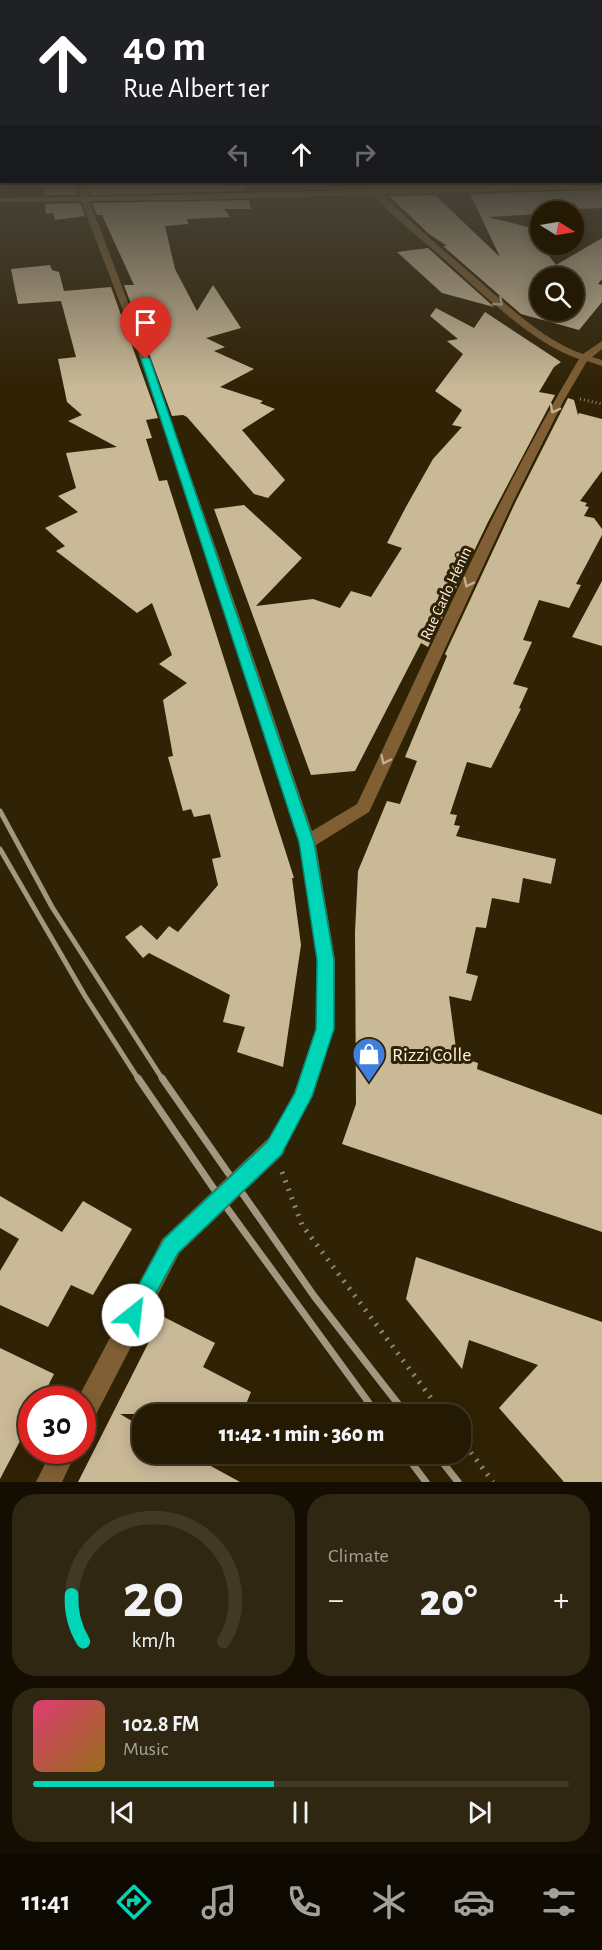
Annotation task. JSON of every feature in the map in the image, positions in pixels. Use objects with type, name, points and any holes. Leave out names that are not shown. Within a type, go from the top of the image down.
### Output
[{"type":"street","points":[[96,1388],[171,1246],[274,1148],[303,1096],[325,1029],[326,960],[307,842],[184,468],[138,337],[104,250]]},
{"type":"street","points":[[439,250],[516,317],[567,352],[602,363]]},
{"type":"street","name":"Rue Carlo Hénin","points":[[307,842],[363,808],[507,500],[558,402],[584,358],[602,344]]},
{"type":"street","points":[[49,1482],[58,1464]]},
{"type":"path","points":[[274,1148],[302,1225],[436,1404]]},
{"type":"path","points":[[471,1453],[493,1482]]},
{"type":"building","points":[[118,250],[171,250],[175,269],[197,311],[213,285],[241,328],[206,338],[225,347],[214,351],[254,369],[220,387],[263,401],[260,403],[275,409],[242,430],[285,480],[268,498],[254,494],[187,417],[172,416],[124,285],[134,285]]},
{"type":"building","points":[[430,250],[494,307],[442,293],[397,252]]},
{"type":"building","points":[[448,250],[493,250],[500,257],[497,250],[530,250],[530,255],[548,255],[556,265],[573,255],[584,255],[584,250],[602,250],[602,279],[598,284],[602,285],[602,302],[579,330],[546,321],[584,321],[584,267],[530,267],[530,316],[521,314]]},
{"type":"building","points":[[50,265],[52,270],[59,272],[64,291],[111,287],[158,418],[146,420],[152,438],[146,439],[159,481],[167,480],[294,878],[292,878],[301,945],[283,1067],[237,1052],[245,1027],[223,1022],[230,995],[149,953],[143,958],[125,937],[141,925],[157,940],[169,926],[178,932],[218,885],[212,859],[221,857],[210,814],[194,817],[191,809],[183,811],[168,757],[173,756],[163,700],[187,683],[159,664],[172,655],[152,603],[137,613],[56,551],[65,546],[45,528],[78,512],[58,496],[76,488],[66,453],[117,447],[68,421],[82,415],[67,402],[58,359],[76,357],[61,301],[18,304],[11,269]]},
{"type":"building","points":[[436,308],[474,328],[485,312],[561,362],[554,367],[539,392],[555,395],[488,522],[428,647],[421,643],[355,771],[311,775],[214,509],[244,505],[302,558],[256,606],[313,599],[340,608],[351,591],[371,597],[402,548],[387,543],[407,505],[433,459],[462,427],[452,425],[462,410],[435,391],[463,354],[447,341],[458,339],[430,316]]},
{"type":"building","points":[[568,398],[574,400],[578,415],[579,413],[602,419],[602,471],[580,501],[587,503],[585,506],[589,507],[584,516],[594,518],[602,529],[602,535],[576,584],[581,585],[569,608],[539,600],[523,640],[532,642],[513,684],[528,688],[519,708],[521,709],[491,768],[467,762],[450,814],[457,815],[454,825],[460,826],[456,836],[556,859],[551,884],[523,878],[519,903],[492,898],[486,928],[476,927],[466,973],[478,976],[471,1001],[449,996],[457,1056],[478,1063],[477,1069],[602,1115],[602,1232],[342,1144],[356,1104],[355,932],[358,871],[387,801],[400,804],[417,761],[405,757],[447,656],[445,654],[516,501]]},
{"type":"building","points":[[602,581],[602,646],[572,637]]},
{"type":"building","points":[[0,1196],[62,1232],[83,1201],[132,1229],[93,1295],[71,1285],[48,1327],[0,1305],[0,1271],[19,1239],[0,1228]]},
{"type":"building","points":[[416,1257],[602,1322],[602,1482],[564,1482],[499,1408],[538,1365],[469,1340],[462,1369],[406,1299]]},
{"type":"building","points":[[162,1316],[215,1343],[203,1367],[251,1392],[246,1404],[132,1404],[132,1414],[120,1414],[132,1421],[132,1464],[207,1464],[240,1482],[78,1482],[87,1464],[96,1464],[96,1446]]},
{"type":"building","points":[[0,1348],[54,1374],[48,1386],[18,1386],[18,1445],[0,1479]]},
{"type":"railway","points":[[0,811],[52,907],[163,1080]]},
{"type":"railway","points":[[0,849],[85,996],[139,1080]]},
{"type":"railway","points":[[138,1078],[227,1208],[370,1404]]},
{"type":"railway","points":[[162,1078],[314,1296],[398,1404]]},
{"type":"railway","points":[[412,1464],[426,1482]]},
{"type":"railway","points":[[444,1464],[458,1482]]},
{"type":"place","name":"Rizzi Colle","points":[[369,1083]]},
{"type":"route","points":[[133,1315],[171,1246],[274,1148],[303,1096],[325,1029],[326,960],[307,842],[146,359]]}]
